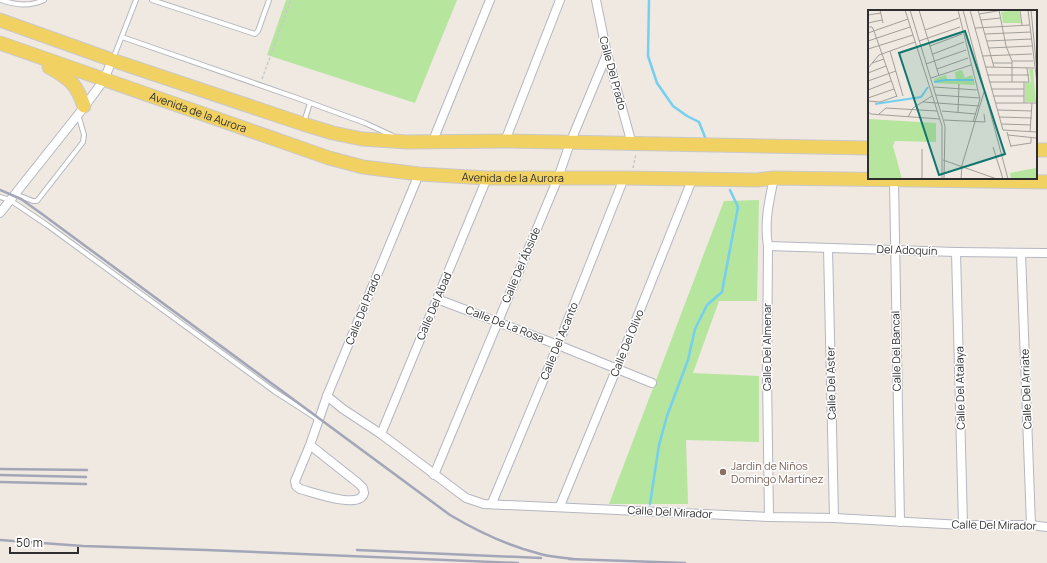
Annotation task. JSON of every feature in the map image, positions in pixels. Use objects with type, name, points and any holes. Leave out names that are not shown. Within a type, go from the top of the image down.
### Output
[{"type":"main road","name":"Avenida de la Aurora","points":[[0,20],[112,60],[303,124],[333,133],[362,139],[432,143],[505,141],[635,145],[868,148]]},
{"type":"main road","name":"Avenida de la Aurora","points":[[0,43],[335,160],[363,167],[419,174],[487,178],[628,178],[692,180],[757,180],[774,178],[894,181],[1018,180],[1047,182]]},
{"type":"main road","points":[[22,51],[69,79],[80,94],[81,110]]},
{"type":"street","points":[[432,143],[490,0]]},
{"type":"street","points":[[505,141],[560,0]]},
{"type":"street","name":"Calle Del Prado","points":[[596,0],[607,54],[635,145]]},
{"type":"street","name":"Calle Del Ábside","points":[[434,475],[558,178],[570,143],[607,54]]},
{"type":"street","points":[[0,213],[104,80],[112,60]]},
{"type":"street","name":"Calle Del Prado","points":[[310,445],[358,483],[364,493],[362,498],[347,501],[297,487],[295,482],[327,396],[419,174]]},
{"type":"street","name":"Calle Del Abad","points":[[380,434],[487,178]]},
{"type":"street","name":"Calle Del Acanto","points":[[492,503],[628,178]]},
{"type":"street","name":"Calle Del Almenar","points":[[770,517],[767,376],[768,246],[766,221],[774,178]]},
{"type":"street","name":"Calle Del Olivo","points":[[560,506],[692,180]]},
{"type":"street","name":"Calle Del Bancal","points":[[894,181],[900,522]]},
{"type":"street","name":"Del Adoquín","points":[[768,246],[956,252],[1047,253]]},
{"type":"street","name":"Calle Del Aster","points":[[828,248],[834,518]]},
{"type":"street","name":"Calle Del Atalaya","points":[[956,252],[963,525]]},
{"type":"street","name":"Calle Del Arriate","points":[[1021,253],[1031,525]]},
{"type":"street","name":"Calle De La Rosa","points":[[437,299],[652,383]]},
{"type":"street","name":"Calle Del Mirador","points":[[327,396],[466,498],[484,504],[492,503],[963,525],[1031,525],[1047,527]]},
{"type":"lane","points":[[1,0],[19,5],[30,5],[44,0]]},
{"type":"lane","points":[[112,60],[136,0]]},
{"type":"lane","points":[[152,0],[255,34],[258,31],[268,0]]},
{"type":"lane","points":[[122,37],[310,103],[408,142]]},
{"type":"lane","points":[[303,124],[310,103]]},
{"type":"lane","points":[[0,197],[12,197],[37,201],[83,142],[84,135],[81,110]]},
{"type":"lane","points":[[12,197],[53,230],[274,391],[319,420]]},
{"type":"path","points":[[259,86],[291,0]]},
{"type":"path","points":[[628,178],[635,145]]},
{"type":"green space","points":[[286,0],[457,0],[415,103],[267,55]]},
{"type":"green space","points":[[759,200],[757,301],[719,301],[693,373],[759,376],[759,442],[686,440],[688,504],[609,504],[724,201]]},
{"type":"waterway","points":[[649,0],[648,56],[657,83],[673,106],[699,122],[705,137]]},
{"type":"waterway","points":[[650,504],[659,445],[667,416],[688,360],[695,329],[707,305],[722,292],[738,207],[730,190]]},
{"type":"railway","points":[[0,190],[21,199],[42,214],[450,515],[481,532],[525,550],[573,559]]},
{"type":"railway","points":[[0,469],[87,470]]},
{"type":"railway","points":[[0,475],[86,477]]},
{"type":"railway","points":[[0,482],[86,484]]},
{"type":"railway","points":[[0,540],[83,546],[518,563]]},
{"type":"railway","points":[[357,550],[541,558]]},
{"type":"railway","points":[[569,559],[685,563]]},
{"type":"place","name":"Jardin de Niños Domingo Martínez","points":[[723,472]]}]
